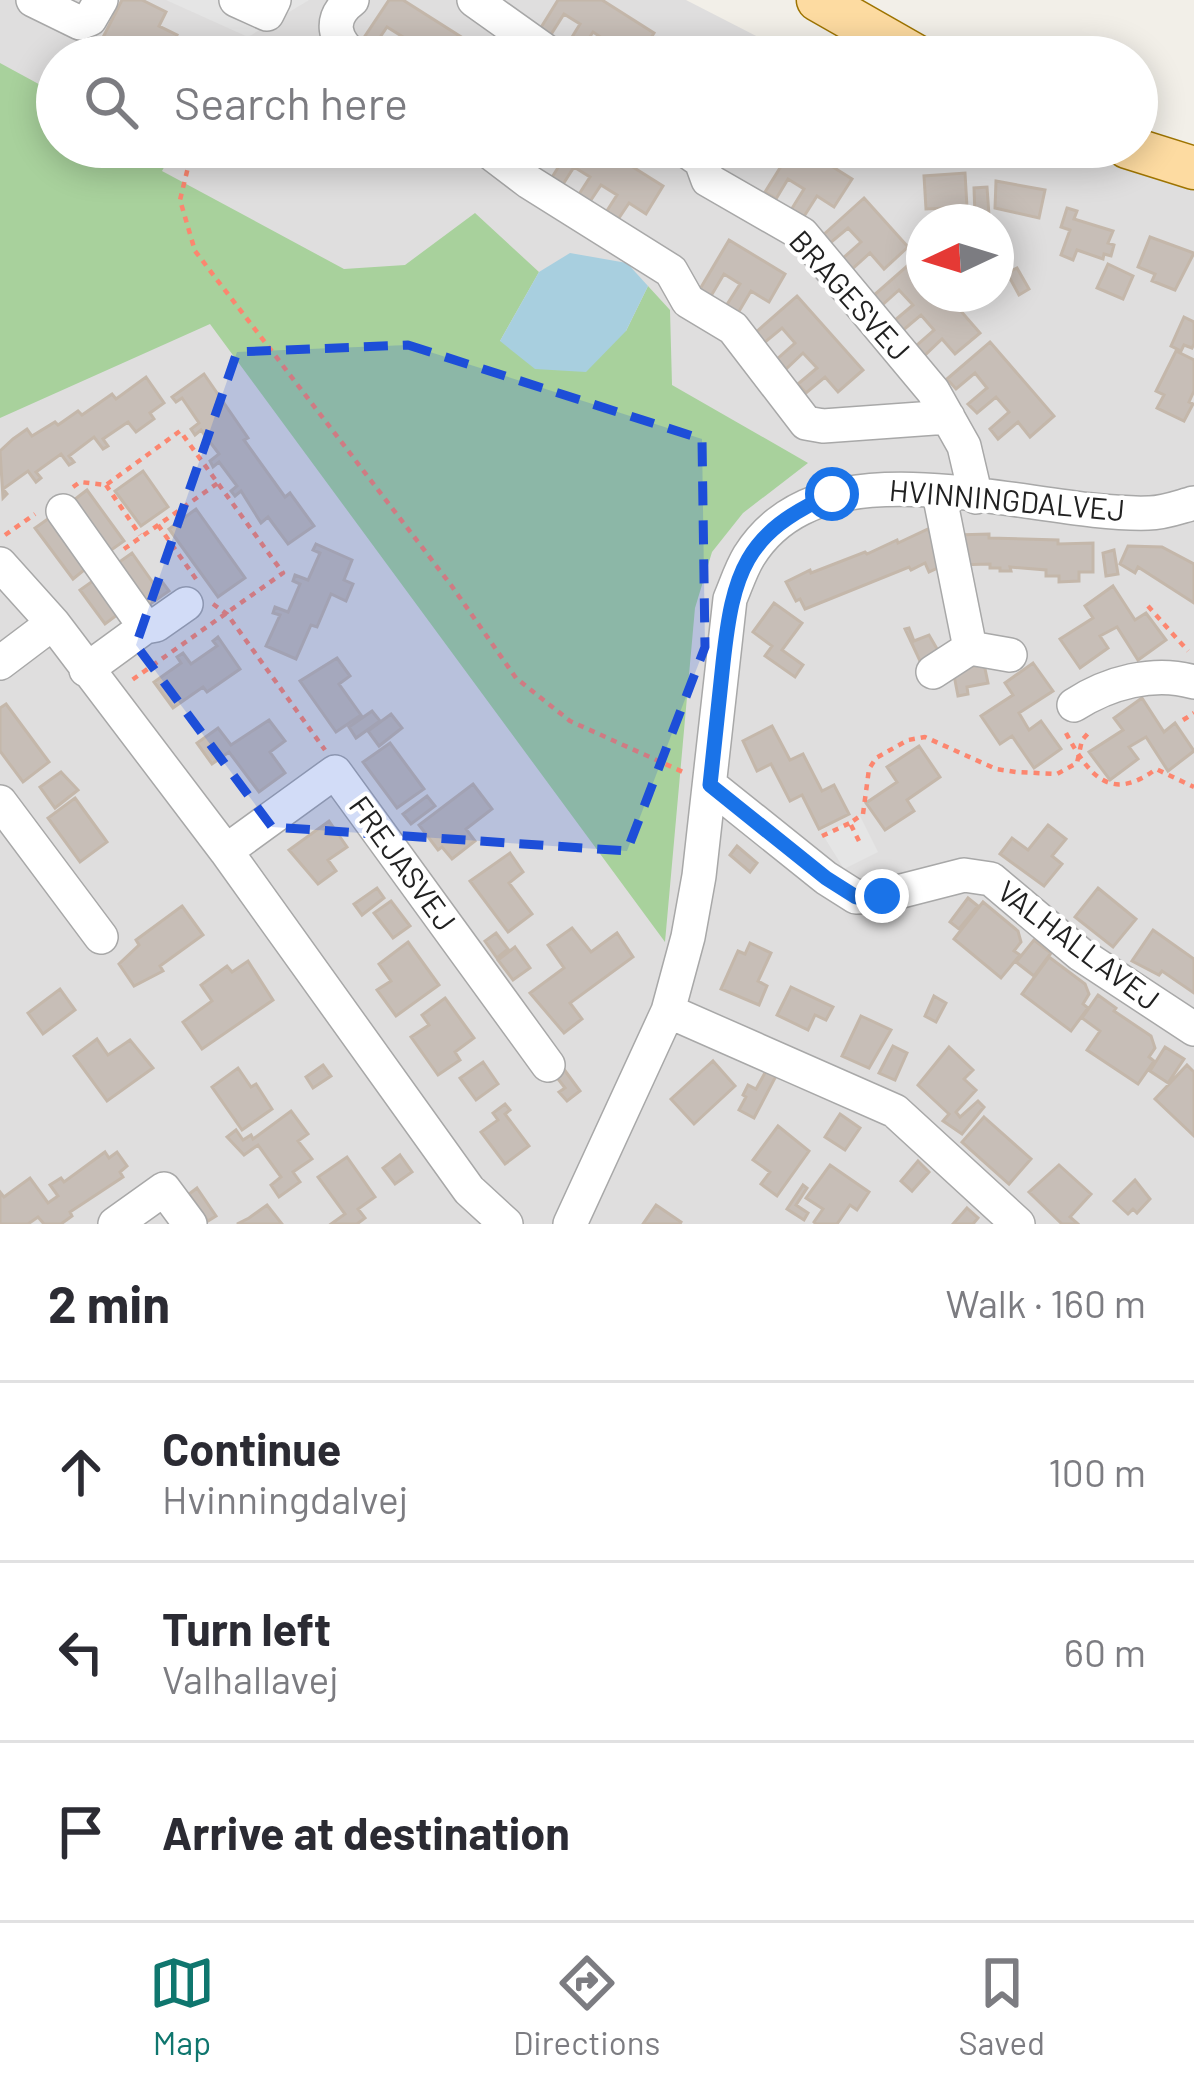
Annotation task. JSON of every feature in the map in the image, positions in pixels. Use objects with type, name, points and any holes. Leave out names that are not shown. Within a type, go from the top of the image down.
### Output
[{"type":"main road","points":[[818,0],[881,36]]},
{"type":"main road","points":[[1158,157],[1194,168]]},
{"type":"street","points":[[33,0],[80,23],[90,20],[101,0]]},
{"type":"street","points":[[236,0],[267,14],[274,0]]},
{"type":"street","points":[[344,36],[340,9],[352,0]]},
{"type":"street","points":[[474,0],[525,36]]},
{"type":"street","points":[[511,168],[671,271],[688,301],[733,328],[806,423],[823,426],[948,417]]},
{"type":"street","name":"BRAGESVEJ","points":[[704,168],[708,180],[802,234],[933,391],[964,446],[976,497]]},
{"type":"street","name":"HVINNINGDALVEJ","points":[[570,1224],[668,1011],[688,937],[730,598],[748,557],[769,532],[798,509],[832,494],[887,488],[1107,513],[1155,513],[1194,503]]},
{"type":"street","points":[[939,494],[970,648]]},
{"type":"street","points":[[56,505],[145,627]]},
{"type":"street","points":[[0,564],[53,623],[226,851],[469,1190],[506,1224]]},
{"type":"street","points":[[97,684],[145,627],[156,625],[198,595]]},
{"type":"street","points":[[0,663],[53,623]]},
{"type":"street","points":[[933,672],[970,648],[1010,655]]},
{"type":"street","points":[[1083,699],[1131,681],[1163,676],[1192,691]]},
{"type":"street","name":"FREJASVEJ","points":[[226,851],[334,772],[548,1065]]},
{"type":"street","name":"VALHALLAVEJ","points":[[710,785],[856,897],[882,896],[964,875],[991,879],[1080,954],[1194,1029]]},
{"type":"street","points":[[0,802],[101,937]]},
{"type":"street","points":[[668,1011],[896,1112],[1018,1224]]},
{"type":"street","points":[[115,1224],[164,1189],[190,1224]]},
{"type":"path","points":[[188,168],[180,200],[195,250],[451,585],[516,678],[570,721],[710,785]]},
{"type":"path","points":[[0,538],[56,505],[80,482],[106,485],[180,431],[283,573],[227,614],[97,684]]},
{"type":"path","points":[[100,566],[218,483]]},
{"type":"path","points":[[106,485],[141,537]]},
{"type":"path","points":[[158,525],[198,595],[227,614],[321,741],[334,772]]},
{"type":"path","points":[[1148,606],[1190,654],[1192,691],[1183,720]]},
{"type":"path","points":[[859,841],[850,823],[863,814],[869,769],[876,758],[908,740],[925,737],[996,769],[1057,773],[1077,763],[1082,740],[1107,719],[1083,699]]},
{"type":"path","points":[[1079,753],[1096,776],[1109,784],[1122,787],[1139,782],[1156,769],[1194,787]]},
{"type":"highlighted area","points":[[408,345],[702,439],[705,647],[627,851],[272,827],[136,645],[237,352]]},
{"type":"shaded area","points":[[0,0],[686,0],[756,36],[36,36],[36,168],[1158,168],[1158,154],[1194,160],[1194,1224],[0,1224]]},
{"type":"shaded area","points":[[166,0],[309,0],[246,36]]},
{"type":"shaded area","points":[[860,816],[878,852],[844,869],[823,835]]},
{"type":"green space","points":[[0,63],[36,83],[36,168],[164,168],[344,269],[405,265],[475,213],[539,272],[500,341],[626,331],[648,286],[670,310],[672,385],[808,463],[743,513],[712,552],[695,608],[665,942],[210,324],[0,418]]},
{"type":"water","points":[[570,253],[627,263],[648,286],[626,331],[586,372],[535,369],[500,341],[539,272]]},
{"type":"building","points":[[122,0],[142,0],[166,12],[159,26],[177,35],[176,36],[104,36]]},
{"type":"building","points":[[389,0],[403,0],[460,36],[401,36],[387,27],[381,36],[365,36]]},
{"type":"building","points":[[558,0],[602,0],[654,33],[573,36],[580,24],[564,14],[550,36],[540,29]]},
{"type":"building","points":[[558,168],[573,168],[560,189],[549,182]]},
{"type":"building","points":[[576,168],[634,168],[663,186],[646,214],[629,203],[615,224],[603,217],[617,195],[601,185],[587,206],[576,199],[590,177]]},
{"type":"building","points":[[780,168],[834,168],[852,179],[834,207],[817,196],[803,218],[791,210],[804,189],[788,179],[776,199],[765,192]]},
{"type":"building","points":[[965,173],[967,204],[926,204],[924,176]]},
{"type":"building","points":[[996,181],[1045,190],[1039,218],[1014,212],[1014,204],[995,204]]},
{"type":"building","points":[[987,187],[988,204],[975,204],[974,188]]},
{"type":"building","points":[[864,198],[906,249],[884,269],[870,253],[851,270],[842,259],[861,242],[848,228],[829,244],[822,236]]},
{"type":"building","points":[[1067,208],[1077,211],[1074,219],[1113,231],[1108,243],[1114,245],[1111,256],[1104,254],[1103,259],[1077,250],[1073,260],[1061,255],[1070,230],[1061,227]]},
{"type":"building","points":[[1150,237],[1194,253],[1175,290],[1152,281],[1155,274],[1138,267]]},
{"type":"building","points":[[729,240],[785,274],[769,302],[751,291],[738,313],[726,306],[740,284],[724,274],[711,296],[700,289]]},
{"type":"building","points":[[1108,264],[1133,276],[1123,299],[1097,288]]},
{"type":"building","points":[[906,267],[906,298],[899,290],[881,306],[873,296]]},
{"type":"building","points":[[1014,270],[1029,289],[1019,295],[1014,286]]},
{"type":"building","points":[[797,296],[863,370],[838,392],[825,377],[806,393],[798,384],[817,368],[803,353],[786,369],[777,359],[795,343],[782,328],[764,343],[755,333]]},
{"type":"building","points":[[906,311],[962,312],[980,333],[955,354],[942,339],[924,356],[916,346],[934,330],[921,315],[902,331],[894,321]]},
{"type":"building","points":[[1184,317],[1194,322],[1194,344],[1192,348],[1184,345],[1181,351],[1171,346]]},
{"type":"building","points":[[990,342],[1054,416],[1030,437],[1018,422],[998,439],[990,429],[1009,412],[996,397],[977,413],[968,404],[987,388],[975,373],[956,389],[947,379]]},
{"type":"building","points":[[1176,351],[1194,360],[1194,391],[1189,402],[1193,404],[1184,421],[1157,408],[1164,395],[1156,391]]},
{"type":"building","points":[[204,374],[285,497],[290,493],[314,526],[288,544],[268,517],[261,523],[241,491],[235,496],[231,491],[237,486],[219,462],[213,467],[210,461],[219,454],[201,430],[195,435],[191,429],[199,423],[182,398],[176,402],[172,397]]},
{"type":"building","points":[[146,377],[164,403],[150,413],[154,419],[136,432],[128,422],[103,439],[108,446],[103,449],[94,437],[69,456],[74,462],[69,465],[61,454],[36,472],[41,478],[36,482],[28,471],[3,489],[7,494],[3,498],[0,451],[13,439],[27,429],[32,436],[55,422],[58,425],[78,411],[82,415],[112,394],[116,399]]},
{"type":"building","points":[[143,471],[168,507],[141,526],[115,491]]},
{"type":"building","points":[[87,490],[124,541],[107,553],[70,503]]},
{"type":"building","points":[[196,509],[245,578],[218,597],[169,529]]},
{"type":"building","points":[[52,516],[89,566],[73,579],[35,528]]},
{"type":"building","points":[[928,529],[946,564],[929,572],[925,563],[909,567],[805,609],[786,582],[810,570]]},
{"type":"building","points":[[989,534],[989,538],[1058,540],[1058,544],[1093,543],[1093,572],[1079,572],[1079,581],[1059,582],[1059,576],[1046,576],[1046,570],[956,565],[955,535]]},
{"type":"building","points":[[316,544],[352,560],[344,580],[353,584],[346,601],[331,594],[296,659],[266,646],[280,615],[273,613],[275,607],[288,612],[300,584],[293,581],[295,575],[308,580],[320,553],[313,550]]},
{"type":"building","points":[[1128,546],[1162,547],[1194,564],[1194,603],[1138,567],[1135,573],[1120,564]]},
{"type":"building","points":[[1114,550],[1118,574],[1106,576],[1103,553]]},
{"type":"building","points":[[132,553],[156,587],[163,583],[169,591],[146,607],[115,565]]},
{"type":"building","points":[[97,578],[121,612],[105,624],[80,590]]},
{"type":"building","points":[[1113,586],[1135,620],[1146,613],[1166,640],[1138,660],[1117,627],[1100,636],[1108,648],[1080,668],[1060,639],[1093,618],[1085,606]]},
{"type":"building","points":[[774,603],[802,623],[782,650],[803,665],[795,677],[765,656],[772,646],[753,632]]},
{"type":"building","points":[[909,628],[914,641],[929,635],[940,654],[920,661],[905,629]]},
{"type":"building","points":[[218,637],[240,669],[173,708],[154,682],[181,663],[177,657],[183,653],[191,664],[217,646],[213,641]]},
{"type":"building","points":[[337,658],[350,676],[339,684],[361,715],[336,732],[300,681]]},
{"type":"building","points":[[1033,663],[1053,691],[1019,713],[1029,730],[1041,721],[1061,749],[1034,768],[1012,736],[1000,744],[981,716],[1013,695],[1005,683]]},
{"type":"building","points":[[984,664],[988,683],[967,687],[968,694],[958,696],[953,670]]},
{"type":"building","points":[[1142,698],[1164,732],[1175,723],[1194,751],[1168,771],[1146,737],[1129,747],[1138,759],[1110,780],[1089,752],[1123,730],[1114,718]]},
{"type":"building","points":[[6,704],[49,762],[23,782],[0,751],[0,708]]},
{"type":"building","points":[[372,711],[380,721],[356,738],[349,727]]},
{"type":"building","points":[[391,714],[402,728],[379,746],[368,731]]},
{"type":"building","points":[[269,720],[285,741],[270,752],[285,773],[259,792],[229,752],[212,764],[197,743],[218,728],[231,745]]},
{"type":"building","points":[[772,726],[790,760],[803,754],[822,791],[834,785],[849,814],[819,829],[802,795],[790,801],[771,764],[757,771],[743,741]]},
{"type":"building","points":[[390,743],[424,789],[397,808],[363,762]]},
{"type":"building","points":[[919,746],[940,777],[907,800],[914,811],[885,830],[866,803],[897,782],[887,767]]},
{"type":"building","points":[[61,772],[78,790],[55,808],[40,787]]},
{"type":"building","points":[[473,784],[492,809],[466,829],[475,841],[452,859],[442,847],[438,850],[419,825]]},
{"type":"building","points":[[427,796],[435,806],[411,824],[403,814]]},
{"type":"building","points":[[75,798],[107,842],[80,862],[48,818]]},
{"type":"building","points":[[329,821],[347,847],[328,860],[336,871],[318,884],[289,850]]},
{"type":"building","points":[[1048,825],[1066,839],[1052,856],[1062,864],[1044,886],[1000,854],[1012,838],[1028,850]]},
{"type":"building","points":[[737,846],[757,863],[750,872],[730,855]]},
{"type":"building","points":[[510,853],[523,872],[509,883],[532,914],[508,932],[470,881]]},
{"type":"building","points":[[377,888],[384,898],[362,915],[354,904]]},
{"type":"building","points":[[1098,888],[1136,919],[1113,947],[1075,917]]},
{"type":"building","points":[[968,898],[978,906],[959,929],[950,922]]},
{"type":"building","points":[[391,901],[410,926],[393,938],[374,913]]},
{"type":"building","points":[[983,902],[1018,931],[1021,942],[1014,951],[1020,955],[1001,978],[954,939]]},
{"type":"building","points":[[182,906],[203,935],[160,966],[163,971],[134,986],[119,964],[139,945],[136,940]]},
{"type":"building","points":[[572,928],[591,952],[617,933],[633,957],[570,1003],[582,1019],[564,1033],[530,993],[564,968],[548,945]]},
{"type":"building","points":[[1153,930],[1194,959],[1194,993],[1162,971],[1159,975],[1132,961]]},
{"type":"building","points":[[496,933],[508,949],[497,958],[485,941]]},
{"type":"building","points":[[1034,940],[1051,953],[1034,976],[1016,962]]},
{"type":"building","points":[[408,942],[439,985],[396,1016],[377,990],[391,981],[379,964]]},
{"type":"building","points":[[750,943],[771,953],[758,981],[767,986],[759,1005],[721,989],[738,951],[745,954]]},
{"type":"building","points":[[515,947],[530,968],[513,980],[498,960]]},
{"type":"building","points":[[1049,957],[1085,984],[1089,994],[1083,1004],[1088,1008],[1071,1031],[1022,994]]},
{"type":"building","points":[[248,961],[273,1000],[202,1049],[183,1022],[212,1001],[201,985],[227,966],[232,972]]},
{"type":"building","points":[[791,987],[833,1007],[826,1020],[815,1015],[808,1030],[777,1015]]},
{"type":"building","points":[[60,989],[75,1010],[43,1034],[28,1013]]},
{"type":"building","points":[[1098,995],[1151,1036],[1155,1048],[1149,1057],[1154,1061],[1138,1084],[1087,1050],[1100,1031],[1082,1018]]},
{"type":"building","points":[[934,996],[946,1003],[936,1022],[925,1016]]},
{"type":"building","points":[[445,998],[474,1038],[455,1052],[460,1060],[438,1075],[411,1037],[429,1025],[422,1015]]},
{"type":"building","points":[[861,1016],[891,1030],[869,1068],[842,1056]]},
{"type":"building","points":[[97,1039],[108,1055],[130,1040],[153,1068],[107,1101],[74,1056]]},
{"type":"building","points":[[893,1046],[907,1053],[895,1080],[879,1073]]},
{"type":"building","points":[[949,1047],[973,1070],[964,1079],[976,1090],[956,1112],[960,1117],[978,1101],[984,1107],[962,1134],[943,1121],[949,1114],[918,1085]]},
{"type":"building","points":[[1165,1047],[1184,1059],[1168,1083],[1150,1071]]},
{"type":"building","points":[[713,1061],[735,1086],[694,1124],[671,1099]]},
{"type":"building","points":[[483,1062],[498,1084],[476,1100],[460,1078]]},
{"type":"building","points":[[323,1065],[331,1076],[313,1088],[306,1077]]},
{"type":"building","points":[[1187,1065],[1194,1072],[1194,1136],[1155,1099]]},
{"type":"building","points":[[238,1068],[251,1087],[256,1084],[272,1109],[242,1130],[212,1087]]},
{"type":"building","points":[[563,1068],[580,1091],[567,1101],[559,1092],[565,1088],[555,1075]]},
{"type":"building","points":[[766,1071],[776,1076],[754,1118],[739,1110],[748,1085],[756,1089]]},
{"type":"building","points":[[505,1104],[510,1110],[505,1114],[529,1146],[505,1164],[481,1132],[498,1120],[493,1113]]},
{"type":"building","points":[[291,1111],[308,1134],[298,1141],[312,1159],[293,1172],[300,1182],[279,1197],[271,1185],[281,1177],[258,1145],[244,1155],[227,1137],[236,1130],[243,1140],[251,1135],[253,1139]]},
{"type":"building","points":[[840,1114],[860,1128],[845,1150],[825,1137]]},
{"type":"building","points":[[984,1117],[1031,1159],[1009,1184],[962,1142]]},
{"type":"building","points":[[778,1126],[809,1151],[777,1196],[761,1184],[770,1172],[753,1160]]},
{"type":"building","points":[[105,1152],[109,1158],[117,1152],[127,1166],[120,1172],[123,1177],[70,1212],[72,1216],[61,1224],[44,1224],[38,1217],[28,1224],[0,1224],[0,1192],[4,1197],[30,1178],[48,1203],[58,1196],[50,1185],[61,1178],[64,1182]]},
{"type":"building","points":[[400,1155],[412,1172],[395,1184],[383,1168]]},
{"type":"building","points":[[347,1157],[375,1197],[358,1209],[365,1218],[357,1224],[331,1224],[345,1214],[318,1177]]},
{"type":"building","points":[[918,1161],[929,1172],[912,1191],[901,1181]]},
{"type":"building","points":[[830,1165],[869,1192],[857,1210],[850,1205],[837,1224],[816,1224],[823,1209],[806,1198]]},
{"type":"building","points":[[1059,1165],[1091,1194],[1070,1217],[1078,1224],[1062,1224],[1029,1192]]},
{"type":"building","points":[[1135,1180],[1150,1199],[1137,1213],[1133,1209],[1128,1214],[1114,1201]]},
{"type":"building","points":[[803,1185],[807,1188],[796,1205],[808,1213],[804,1220],[787,1209]]},
{"type":"building","points":[[197,1188],[216,1216],[208,1221],[189,1194]]},
{"type":"building","points":[[267,1205],[282,1224],[237,1224],[249,1218]]},
{"type":"building","points":[[656,1205],[681,1222],[680,1224],[643,1224]]},
{"type":"building","points":[[967,1208],[978,1218],[973,1224],[953,1224]]},
{"type":"route","points":[[832,494],[798,509],[769,532],[748,557],[730,598],[710,785],[826,878],[856,897],[882,896]]}]
